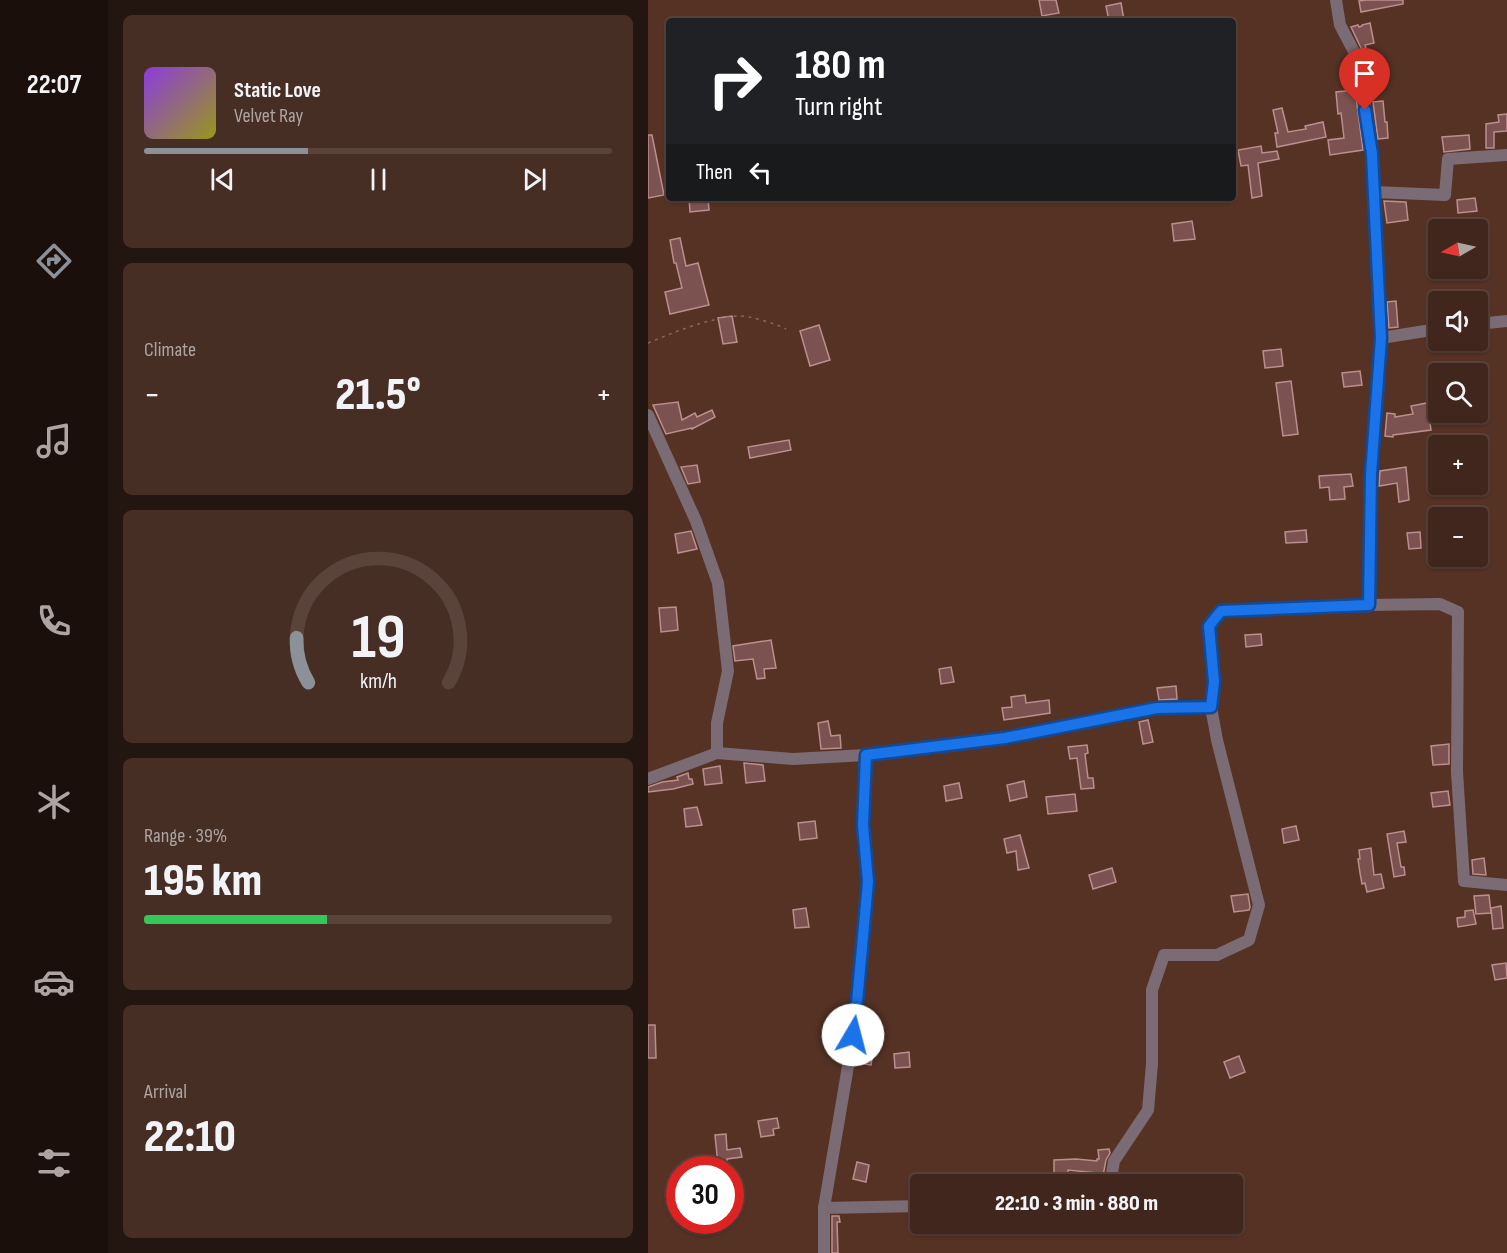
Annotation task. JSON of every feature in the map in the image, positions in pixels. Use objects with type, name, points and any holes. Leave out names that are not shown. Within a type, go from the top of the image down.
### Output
[{"type":"street","points":[[1336,0],[1340,25],[1361,65],[1372,154],[1381,338],[1371,474],[1369,605]]},
{"type":"street","points":[[1374,192],[1445,195],[1448,159],[1507,155]]},
{"type":"street","points":[[1488,323],[1507,321]]},
{"type":"street","points":[[1381,338],[1428,331]]},
{"type":"street","points":[[648,415],[696,521],[718,584],[728,671],[717,723],[717,753]]},
{"type":"street","points":[[1112,1174],[1114,1161],[1148,1110],[1152,1064],[1152,990],[1164,956],[1217,955],[1249,940],[1259,905],[1217,740],[1211,707],[1214,682],[1209,626],[1221,611],[1440,604],[1458,612],[1456,771],[1464,881],[1507,885]]},
{"type":"street","points":[[648,779],[717,753],[793,759],[866,755],[1005,738],[1157,708],[1211,707]]},
{"type":"street","points":[[824,1253],[824,1208],[856,1013],[868,882],[863,825],[866,755]]},
{"type":"street","points":[[824,1208],[910,1206]]},
{"type":"path","points":[[648,343],[691,326],[739,316],[779,325],[786,329]]},
{"type":"building","points":[[1039,0],[1056,0],[1059,13],[1042,16]]},
{"type":"building","points":[[1403,0],[1403,4],[1361,12],[1359,1]]},
{"type":"building","points":[[1121,3],[1124,18],[1108,18],[1106,6]]},
{"type":"building","points":[[1370,23],[1374,43],[1365,45],[1366,48],[1362,50],[1351,27]]},
{"type":"building","points":[[1355,90],[1363,150],[1330,155],[1328,140],[1344,138],[1336,92]]},
{"type":"building","points":[[1383,101],[1388,138],[1378,139],[1373,102]]},
{"type":"building","points":[[1282,108],[1288,132],[1306,129],[1305,126],[1323,122],[1326,137],[1277,147],[1275,133],[1278,133],[1273,110]]},
{"type":"building","points":[[1507,114],[1507,131],[1494,132],[1494,148],[1486,148],[1486,124],[1499,122],[1498,115]]},
{"type":"building","points":[[648,135],[652,135],[664,195],[648,198]]},
{"type":"building","points":[[1469,135],[1470,149],[1444,152],[1442,137]]},
{"type":"building","points":[[1261,146],[1262,153],[1277,151],[1279,159],[1258,163],[1262,196],[1252,198],[1248,165],[1241,166],[1238,150]]},
{"type":"building","points":[[1475,198],[1477,211],[1458,213],[1457,200]]},
{"type":"building","points":[[689,201],[708,201],[709,210],[690,212]]},
{"type":"building","points":[[1384,201],[1406,202],[1408,220],[1387,223]]},
{"type":"building","points":[[1192,221],[1195,239],[1174,241],[1172,224]]},
{"type":"building","points":[[680,238],[686,266],[698,263],[709,305],[670,314],[665,292],[682,288],[670,240]]},
{"type":"building","points":[[1396,301],[1398,327],[1389,328],[1387,302]]},
{"type":"building","points":[[732,316],[737,342],[723,344],[718,318]]},
{"type":"building","points":[[819,325],[830,360],[810,366],[800,331]]},
{"type":"building","points":[[1281,349],[1283,366],[1265,368],[1263,351]]},
{"type":"building","points":[[1360,371],[1362,385],[1344,387],[1342,373]]},
{"type":"building","points":[[1291,381],[1298,434],[1283,436],[1276,383]]},
{"type":"building","points":[[678,402],[682,420],[695,413],[697,417],[712,410],[715,417],[692,429],[666,434],[653,405]]},
{"type":"building","points":[[1427,403],[1428,423],[1430,423],[1431,430],[1393,435],[1393,437],[1385,436],[1387,413],[1395,414],[1395,417],[1413,414],[1411,406]]},
{"type":"building","points":[[789,440],[791,450],[750,458],[748,447]]},
{"type":"building","points":[[697,465],[700,482],[688,484],[681,467]]},
{"type":"building","points":[[1406,467],[1409,500],[1399,502],[1397,483],[1379,486],[1380,471]]},
{"type":"building","points":[[1351,474],[1353,486],[1344,487],[1345,499],[1330,500],[1329,487],[1320,488],[1319,476]]},
{"type":"building","points":[[1306,530],[1307,542],[1286,543],[1285,532]]},
{"type":"building","points":[[691,531],[697,549],[678,553],[675,534]]},
{"type":"building","points":[[1420,532],[1421,548],[1409,549],[1407,533]]},
{"type":"building","points":[[676,607],[678,630],[661,632],[659,608]]},
{"type":"building","points":[[1261,634],[1262,645],[1246,647],[1245,635]]},
{"type":"building","points":[[771,640],[776,668],[764,669],[765,678],[757,679],[753,659],[735,661],[733,646]]},
{"type":"building","points":[[951,667],[954,682],[941,684],[939,669]]},
{"type":"building","points":[[1176,686],[1177,699],[1159,700],[1157,688]]},
{"type":"building","points":[[1025,695],[1026,703],[1049,700],[1050,713],[1004,720],[1002,708],[1012,707],[1011,697]]},
{"type":"building","points":[[1148,720],[1153,742],[1143,744],[1139,722]]},
{"type":"building","points":[[828,721],[831,736],[840,735],[841,748],[821,749],[818,723]]},
{"type":"building","points":[[1449,744],[1449,764],[1433,765],[1431,746]]},
{"type":"building","points":[[1087,745],[1088,753],[1085,754],[1088,778],[1093,778],[1094,788],[1081,789],[1077,758],[1070,759],[1068,747]]},
{"type":"building","points":[[744,763],[763,765],[765,781],[746,783]]},
{"type":"building","points":[[720,766],[722,783],[705,785],[703,769]]},
{"type":"building","points":[[688,773],[693,784],[648,792],[648,787],[678,780],[677,777]]},
{"type":"building","points":[[1024,781],[1027,797],[1010,801],[1007,785]]},
{"type":"building","points":[[959,783],[962,798],[946,801],[944,786]]},
{"type":"building","points":[[1448,791],[1450,805],[1433,807],[1431,793]]},
{"type":"building","points":[[1075,794],[1077,811],[1048,814],[1046,797]]},
{"type":"building","points":[[697,807],[702,825],[686,827],[684,809]]},
{"type":"building","points":[[815,821],[817,838],[800,840],[798,823]]},
{"type":"building","points":[[1296,826],[1299,840],[1284,843],[1282,829]]},
{"type":"building","points":[[1404,831],[1406,842],[1397,843],[1401,867],[1404,867],[1405,875],[1394,877],[1387,834]]},
{"type":"building","points":[[1020,835],[1029,868],[1018,870],[1016,851],[1007,853],[1004,839]]},
{"type":"building","points":[[1371,848],[1374,875],[1381,874],[1384,888],[1367,892],[1365,883],[1362,884],[1358,859],[1360,859],[1359,850]]},
{"type":"building","points":[[1484,858],[1486,875],[1473,874],[1472,860]]},
{"type":"building","points":[[1112,868],[1116,882],[1093,889],[1089,875]]},
{"type":"building","points":[[1248,894],[1249,910],[1234,912],[1231,896]]},
{"type":"building","points":[[1489,895],[1491,913],[1476,914],[1474,896]]},
{"type":"building","points":[[1501,906],[1503,928],[1493,929],[1491,908]]},
{"type":"building","points":[[806,908],[809,927],[795,928],[793,910]]},
{"type":"building","points":[[1473,910],[1476,924],[1458,927],[1457,918],[1465,917],[1465,911]]},
{"type":"building","points":[[1506,963],[1507,978],[1495,980],[1492,965]]},
{"type":"building","points":[[648,1025],[655,1025],[656,1058],[648,1058]]},
{"type":"building","points":[[860,1044],[874,1046],[871,1065],[857,1063]]},
{"type":"building","points":[[909,1052],[910,1067],[895,1068],[894,1054]]},
{"type":"building","points":[[1239,1056],[1245,1072],[1230,1078],[1224,1062]]},
{"type":"building","points":[[777,1118],[779,1128],[773,1129],[774,1135],[761,1137],[758,1121]]},
{"type":"building","points":[[726,1134],[727,1150],[740,1148],[742,1156],[717,1156],[715,1135]]},
{"type":"building","points":[[1109,1149],[1110,1153],[1103,1174],[1068,1170],[1068,1174],[1054,1174],[1054,1160],[1097,1161],[1099,1159],[1098,1150]]},
{"type":"building","points":[[857,1162],[869,1165],[866,1182],[853,1179]]},
{"type":"building","points":[[832,1216],[839,1216],[840,1222],[837,1222],[838,1253],[832,1253]]},
{"type":"route","points":[[853,1035],[868,882],[863,825],[866,755],[1005,738],[1157,708],[1211,707],[1214,682],[1209,626],[1221,611],[1369,605],[1371,474],[1381,338],[1372,154],[1365,110]]}]
